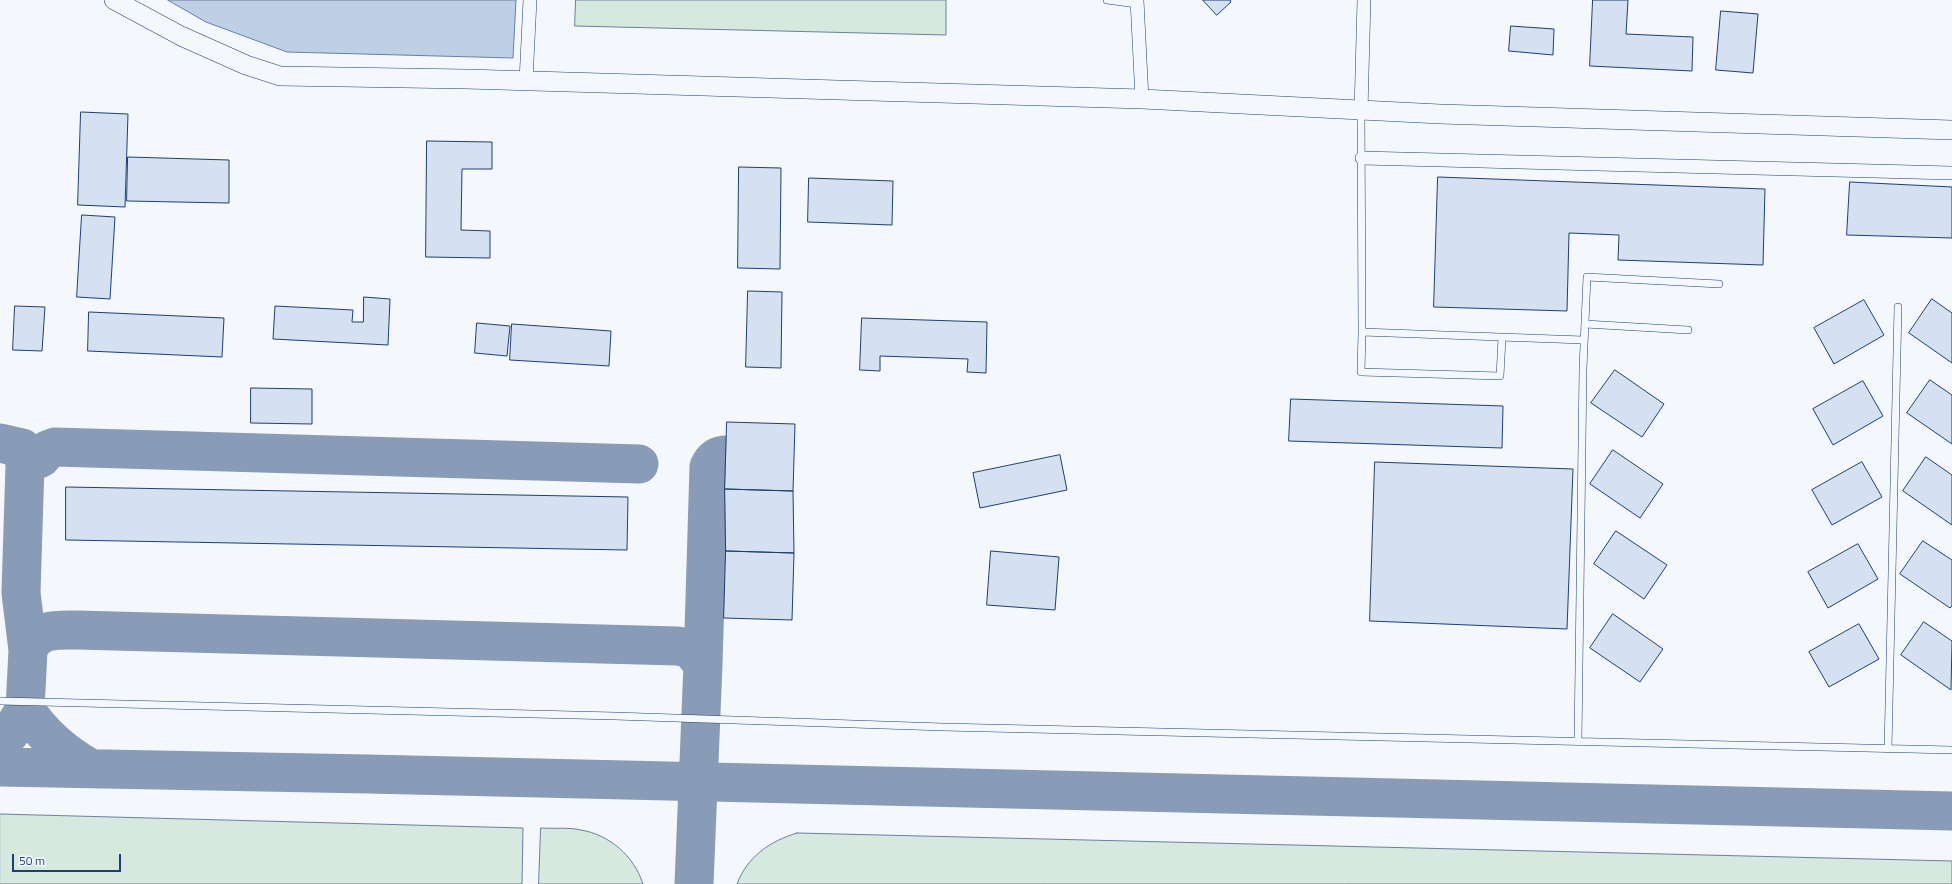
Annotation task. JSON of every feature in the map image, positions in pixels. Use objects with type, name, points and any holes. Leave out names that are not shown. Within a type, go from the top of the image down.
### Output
[{"type":"street","points":[[114,0],[181,36],[246,65],[280,76],[526,81],[1142,99],[1361,111],[1952,130]]},
{"type":"street","points":[[526,81],[530,0]]},
{"type":"street","points":[[1361,111],[1364,0]]},
{"type":"street","points":[[1137,2],[1142,99]]},
{"type":"street","points":[[1362,158],[1952,173]]},
{"type":"lane","points":[[1107,0],[1137,2]]},
{"type":"lane","points":[[1361,111],[1361,372],[1500,376],[1502,338]]},
{"type":"lane","points":[[1578,741],[1583,340],[1587,277],[1719,284]]},
{"type":"lane","points":[[1888,748],[1898,307]]},
{"type":"lane","points":[[1585,324],[1688,330]]},
{"type":"lane","points":[[1362,332],[1583,340]]},
{"type":"lane","points":[[0,701],[614,716],[943,727],[1952,750]]},
{"type":"shaded area","points":[[576,0],[946,0],[946,35],[575,26]]},
{"type":"shaded area","points":[[0,814],[523,828],[522,884],[0,884]]},
{"type":"shaded area","points":[[541,828],[576,829],[602,837],[620,848],[634,864],[643,884],[539,884]]},
{"type":"shaded area","points":[[797,833],[1952,861],[1952,884],[737,884],[741,874],[753,858],[761,851],[787,836]]},
{"type":"water","points":[[168,0],[516,0],[513,58],[287,52],[206,22]]},
{"type":"building","points":[[1203,0],[1230,0],[1231,2],[1217,15]]},
{"type":"building","points":[[1593,0],[1628,0],[1626,34],[1693,37],[1692,71],[1590,66]]},
{"type":"building","points":[[1721,11],[1758,14],[1753,73],[1716,70]]},
{"type":"building","points":[[1511,26],[1554,29],[1553,55],[1509,51]]},
{"type":"building","points":[[81,112],[128,114],[125,207],[78,205]]},
{"type":"building","points":[[427,141],[492,142],[492,169],[462,169],[461,230],[490,231],[490,258],[426,257]]},
{"type":"building","points":[[128,157],[229,160],[229,203],[127,201]]},
{"type":"building","points":[[739,167],[781,168],[780,269],[738,268]]},
{"type":"building","points":[[1438,177],[1765,189],[1763,265],[1618,260],[1619,235],[1569,233],[1567,311],[1434,307]]},
{"type":"building","points":[[809,178],[893,181],[892,225],[808,222]]},
{"type":"building","points":[[1850,182],[1952,187],[1952,238],[1847,235]]},
{"type":"building","points":[[82,215],[115,217],[110,299],[77,297]]},
{"type":"building","points":[[748,291],[782,292],[781,368],[746,367]]},
{"type":"building","points":[[364,297],[390,299],[388,345],[273,339],[275,306],[353,310],[352,322],[363,322]]},
{"type":"building","points":[[1932,299],[1952,313],[1952,363],[1909,333]]},
{"type":"building","points":[[1864,300],[1884,335],[1834,364],[1814,328]]},
{"type":"building","points":[[15,306],[45,307],[42,351],[13,350]]},
{"type":"building","points":[[89,312],[224,318],[222,357],[88,351]]},
{"type":"building","points":[[862,318],[987,322],[986,373],[967,372],[968,359],[880,356],[880,371],[860,370]]},
{"type":"building","points":[[477,323],[510,326],[507,356],[475,353]]},
{"type":"building","points":[[512,324],[611,331],[609,366],[510,360]]},
{"type":"building","points":[[1615,370],[1664,404],[1642,437],[1591,403]]},
{"type":"building","points":[[1930,380],[1952,395],[1952,444],[1907,413]]},
{"type":"building","points":[[1863,381],[1883,416],[1833,445],[1813,409]]},
{"type":"building","points":[[251,388],[312,389],[312,424],[251,423]]},
{"type":"building","points":[[1291,399],[1503,406],[1502,448],[1289,441]]},
{"type":"building","points":[[727,422],[795,424],[793,491],[725,489]]},
{"type":"building","points":[[1613,450],[1663,484],[1640,518],[1590,484]]},
{"type":"building","points":[[1060,455],[1067,490],[980,508],[973,473]]},
{"type":"building","points":[[1926,457],[1952,475],[1952,525],[1903,491]]},
{"type":"building","points":[[1375,462],[1573,469],[1567,629],[1370,621]]},
{"type":"building","points":[[1862,462],[1882,497],[1832,525],[1812,490]]},
{"type":"building","points":[[66,487],[628,497],[627,550],[66,540]]},
{"type":"building","points":[[725,489],[793,491],[794,553],[726,551]]},
{"type":"building","points":[[1616,531],[1667,565],[1644,599],[1594,564]]},
{"type":"building","points":[[1923,541],[1952,560],[1952,606],[1950,608],[1900,574]]},
{"type":"building","points":[[1858,544],[1878,579],[1828,608],[1808,572]]},
{"type":"building","points":[[726,551],[794,553],[792,620],[724,618]]},
{"type":"building","points":[[991,551],[1059,557],[1055,610],[987,605]]},
{"type":"building","points":[[1613,614],[1663,649],[1640,682],[1590,648]]},
{"type":"building","points":[[1924,622],[1952,641],[1951,690],[1901,655]]},
{"type":"building","points":[[1859,624],[1879,659],[1829,687],[1809,652]]},
{"type":"taxiway","points":[[0,443],[22,448],[25,465]]},
{"type":"taxiway","points":[[25,709],[28,650],[21,593],[25,465],[41,458],[47,450],[55,447],[639,464]]},
{"type":"taxiway","points":[[694,884],[709,467],[712,461],[716,458],[727,455]]},
{"type":"taxiway","points":[[28,650],[36,638],[42,634],[62,630],[77,630],[677,646],[689,648],[703,664]]},
{"type":"taxiway","points":[[0,743],[10,733],[25,709],[46,735],[71,756],[90,768]]},
{"type":"taxiway","points":[[0,767],[368,774],[1952,811]]}]
